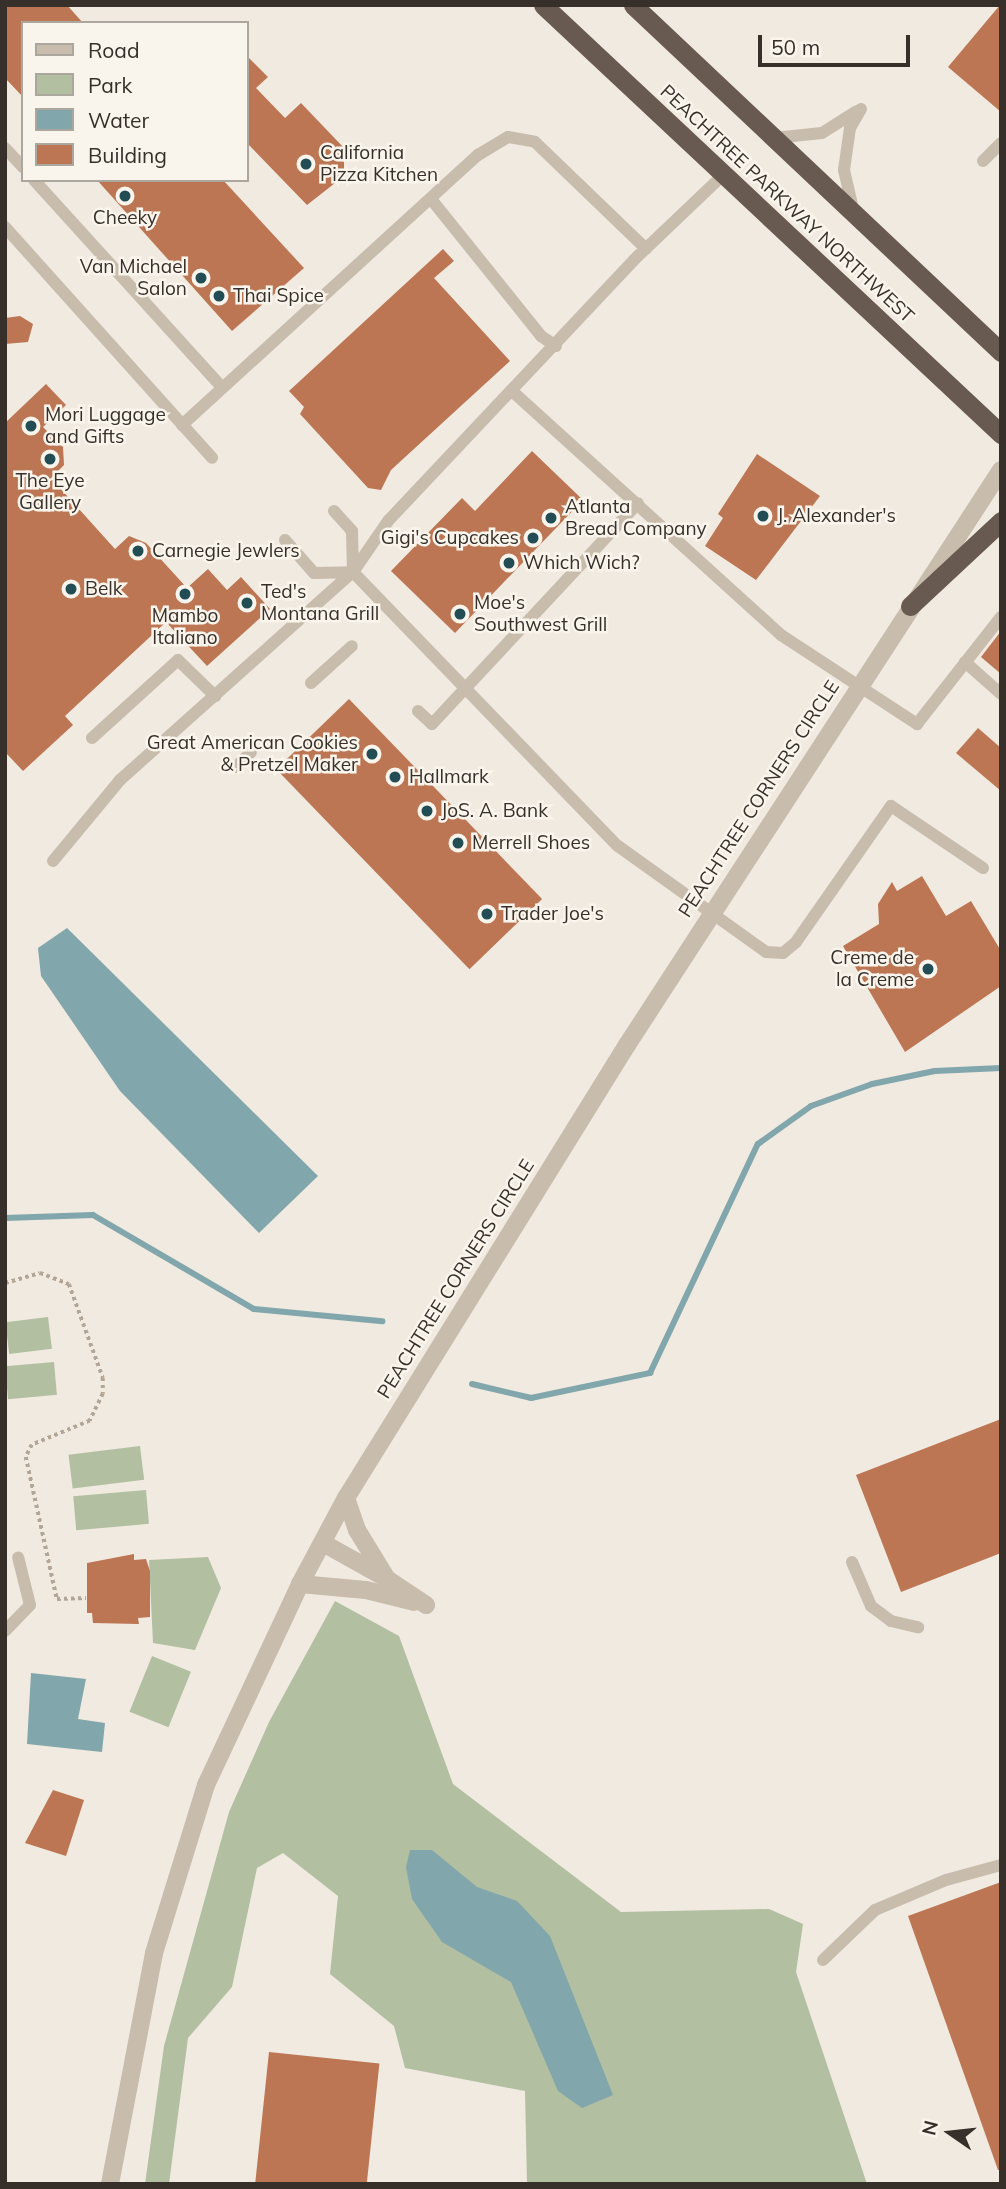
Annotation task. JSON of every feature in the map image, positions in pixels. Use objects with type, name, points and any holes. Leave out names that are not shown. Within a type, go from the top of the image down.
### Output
[{"type":"highway","name":"PEACHTREE PARKWAY NORTHWEST","points":[[543,5],[722,176],[1001,434]]},
{"type":"highway","name":"PEACHTREE PARKWAY NORTHWEST","points":[[633,5],[856,219],[1001,352]]},
{"type":"highway","points":[[910,607],[1001,521]]},
{"type":"street","name":"PEACHTREE CORNERS CIRCLE","points":[[110,2184],[154,1953],[206,1785],[300,1584],[346,1498],[709,915],[1001,470]]},
{"type":"street","points":[[346,1498],[360,1538],[387,1579]]},
{"type":"street","points":[[300,1584],[366,1590],[426,1605],[387,1579],[323,1543]]},
{"type":"lane","points":[[772,138],[822,133],[861,109],[850,128],[844,170],[856,219]]},
{"type":"lane","points":[[182,425],[431,199],[508,137],[535,142],[646,249]]},
{"type":"lane","points":[[983,161],[1001,143]]},
{"type":"lane","points":[[5,148],[21,165]]},
{"type":"lane","points":[[53,860],[120,780],[353,572],[388,521],[646,249],[722,176]]},
{"type":"lane","points":[[36,182],[222,387]]},
{"type":"lane","points":[[431,199],[541,336],[556,346]]},
{"type":"lane","points":[[5,227],[212,458]]},
{"type":"lane","points":[[513,391],[781,635],[917,724],[1001,617]]},
{"type":"lane","points":[[418,711],[432,724],[638,503]]},
{"type":"lane","points":[[334,511],[352,531],[353,572],[618,846],[709,915],[766,952],[783,953],[891,806],[982,868]]},
{"type":"lane","points":[[285,540],[314,573],[353,572]]},
{"type":"lane","points":[[311,683],[352,646]]},
{"type":"lane","points":[[92,738],[178,660],[215,696]]},
{"type":"lane","points":[[965,662],[1001,694]]},
{"type":"lane","points":[[236,766],[251,752]]},
{"type":"lane","points":[[5,1630],[30,1605],[19,1557]]},
{"type":"lane","points":[[852,1562],[871,1606],[891,1621],[918,1627]]},
{"type":"lane","points":[[823,1960],[875,1910],[946,1880],[1001,1866]]},
{"type":"path","points":[[5,1283],[40,1273],[69,1284],[103,1378],[103,1394],[90,1421],[32,1446],[26,1457],[57,1599],[86,1598]]},
{"type":"green space","points":[[48,1317],[52,1349],[9,1354],[5,1322]]},
{"type":"green space","points":[[54,1362],[57,1395],[8,1399],[5,1366]]},
{"type":"green space","points":[[140,1446],[144,1480],[73,1489],[69,1455]]},
{"type":"green space","points":[[146,1490],[149,1524],[76,1530],[73,1496]]},
{"type":"green space","points":[[208,1557],[221,1588],[195,1650],[153,1643],[149,1560]]},
{"type":"green space","points":[[335,1601],[399,1636],[453,1784],[621,1912],[769,1909],[803,1924],[796,1972],[867,2184],[527,2184],[525,2091],[405,2068],[394,2026],[330,1974],[338,1896],[283,1853],[257,1868],[232,1987],[188,2038],[169,2184],[145,2184],[164,2046],[229,1812],[269,1722]]},
{"type":"green space","points":[[152,1656],[191,1672],[168,1727],[130,1712]]},
{"type":"water","points":[[67,928],[318,1176],[259,1233],[120,1091],[41,976],[38,948]]},
{"type":"water","points":[[31,1673],[86,1679],[78,1719],[105,1723],[102,1752],[27,1744]]},
{"type":"water","points":[[410,1850],[432,1850],[477,1887],[517,1901],[550,1936],[613,2095],[582,2108],[558,2091],[511,1982],[442,1942],[412,1899],[406,1867]]},
{"type":"building","points":[[5,5],[67,5],[81,21],[21,21],[21,95],[5,78]]},
{"type":"building","points":[[1001,5],[1001,112],[948,67]]},
{"type":"building","name":"California Pizza Kitchen","points":[[248,57],[268,77],[256,88],[285,118],[301,103],[344,148],[344,176],[307,205],[248,144]]},
{"type":"building","points":[[99,182],[225,182],[304,268],[232,331]]},
{"type":"building","points":[[443,249],[454,261],[434,278],[510,361],[391,470],[381,490],[368,488],[300,414],[304,407],[289,391]]},
{"type":"building","points":[[20,316],[33,324],[28,342],[5,344],[5,318]]},
{"type":"building","name":"Belk","points":[[46,384],[66,405],[43,427],[63,447],[64,465],[51,478],[115,549],[129,536],[146,543],[187,588],[208,569],[227,590],[241,577],[270,609],[207,666],[166,622],[65,716],[73,725],[23,771],[5,752],[5,423]]},
{"type":"building","points":[[532,451],[583,500],[455,633],[391,571],[462,498],[475,511]]},
{"type":"building","name":"J. Alexander's","points":[[757,454],[820,496],[756,580],[705,546],[723,518],[718,514]]},
{"type":"building","points":[[1001,631],[1001,674],[981,657]]},
{"type":"building","points":[[349,699],[542,899],[469,969],[276,769]]},
{"type":"building","points":[[978,728],[1001,748],[1001,791],[956,753]]},
{"type":"building","name":"Creme de la Creme","points":[[922,876],[946,916],[971,901],[1001,951],[1001,986],[905,1052],[843,946],[879,924],[878,904],[892,882],[897,891]]},
{"type":"building","points":[[1001,1419],[1001,1553],[901,1592],[856,1475]]},
{"type":"building","points":[[134,1554],[134,1560],[146,1559],[150,1571],[150,1617],[138,1618],[139,1624],[93,1623],[92,1613],[87,1613],[87,1563]]},
{"type":"building","points":[[53,1790],[84,1800],[66,1856],[25,1843]]},
{"type":"building","points":[[1001,1882],[1001,2170],[998,2170],[908,1916]]},
{"type":"building","points":[[269,2052],[379,2064],[367,2184],[255,2184]]},
{"type":"waterway","points":[[472,1384],[531,1398],[650,1373],[758,1144],[811,1106],[872,1084],[935,1071],[1001,1068]]},
{"type":"waterway","points":[[5,1218],[93,1215],[254,1309],[382,1321]]},
{"type":"place","name":"California Pizza Kitchen","points":[[306,164]]},
{"type":"place","name":"Cheeky","points":[[125,196]]},
{"type":"place","name":"Van Michael Salon","points":[[201,278]]},
{"type":"place","name":"Thai Spice","points":[[219,296]]},
{"type":"place","name":"Mori Luggage and Gifts","points":[[31,426]]},
{"type":"place","name":"The Eye Gallery","points":[[50,459]]},
{"type":"place","name":"J. Alexander's","points":[[763,516]]},
{"type":"place","name":"Atlanta Bread Company","points":[[551,518]]},
{"type":"place","name":"Gigi's Cupcakes","points":[[533,538]]},
{"type":"place","name":"Carnegie Jewlers","points":[[138,551]]},
{"type":"place","name":"Which Wich?","points":[[509,563]]},
{"type":"place","name":"Belk","points":[[71,589]]},
{"type":"place","name":"Mambo Italiano","points":[[185,594]]},
{"type":"place","name":"Ted's Montana Grill","points":[[247,603]]},
{"type":"place","name":"Moe's Southwest Grill","points":[[460,614]]},
{"type":"place","name":"Great American Cookies & Pretzel Maker","points":[[372,754]]},
{"type":"place","name":"Hallmark","points":[[395,777]]},
{"type":"place","name":"JoS. A. Bank","points":[[427,811]]},
{"type":"place","name":"Merrell Shoes","points":[[458,843]]},
{"type":"place","name":"Trader Joe's","points":[[487,914]]},
{"type":"place","name":"Creme de la Creme","points":[[928,969]]}]
